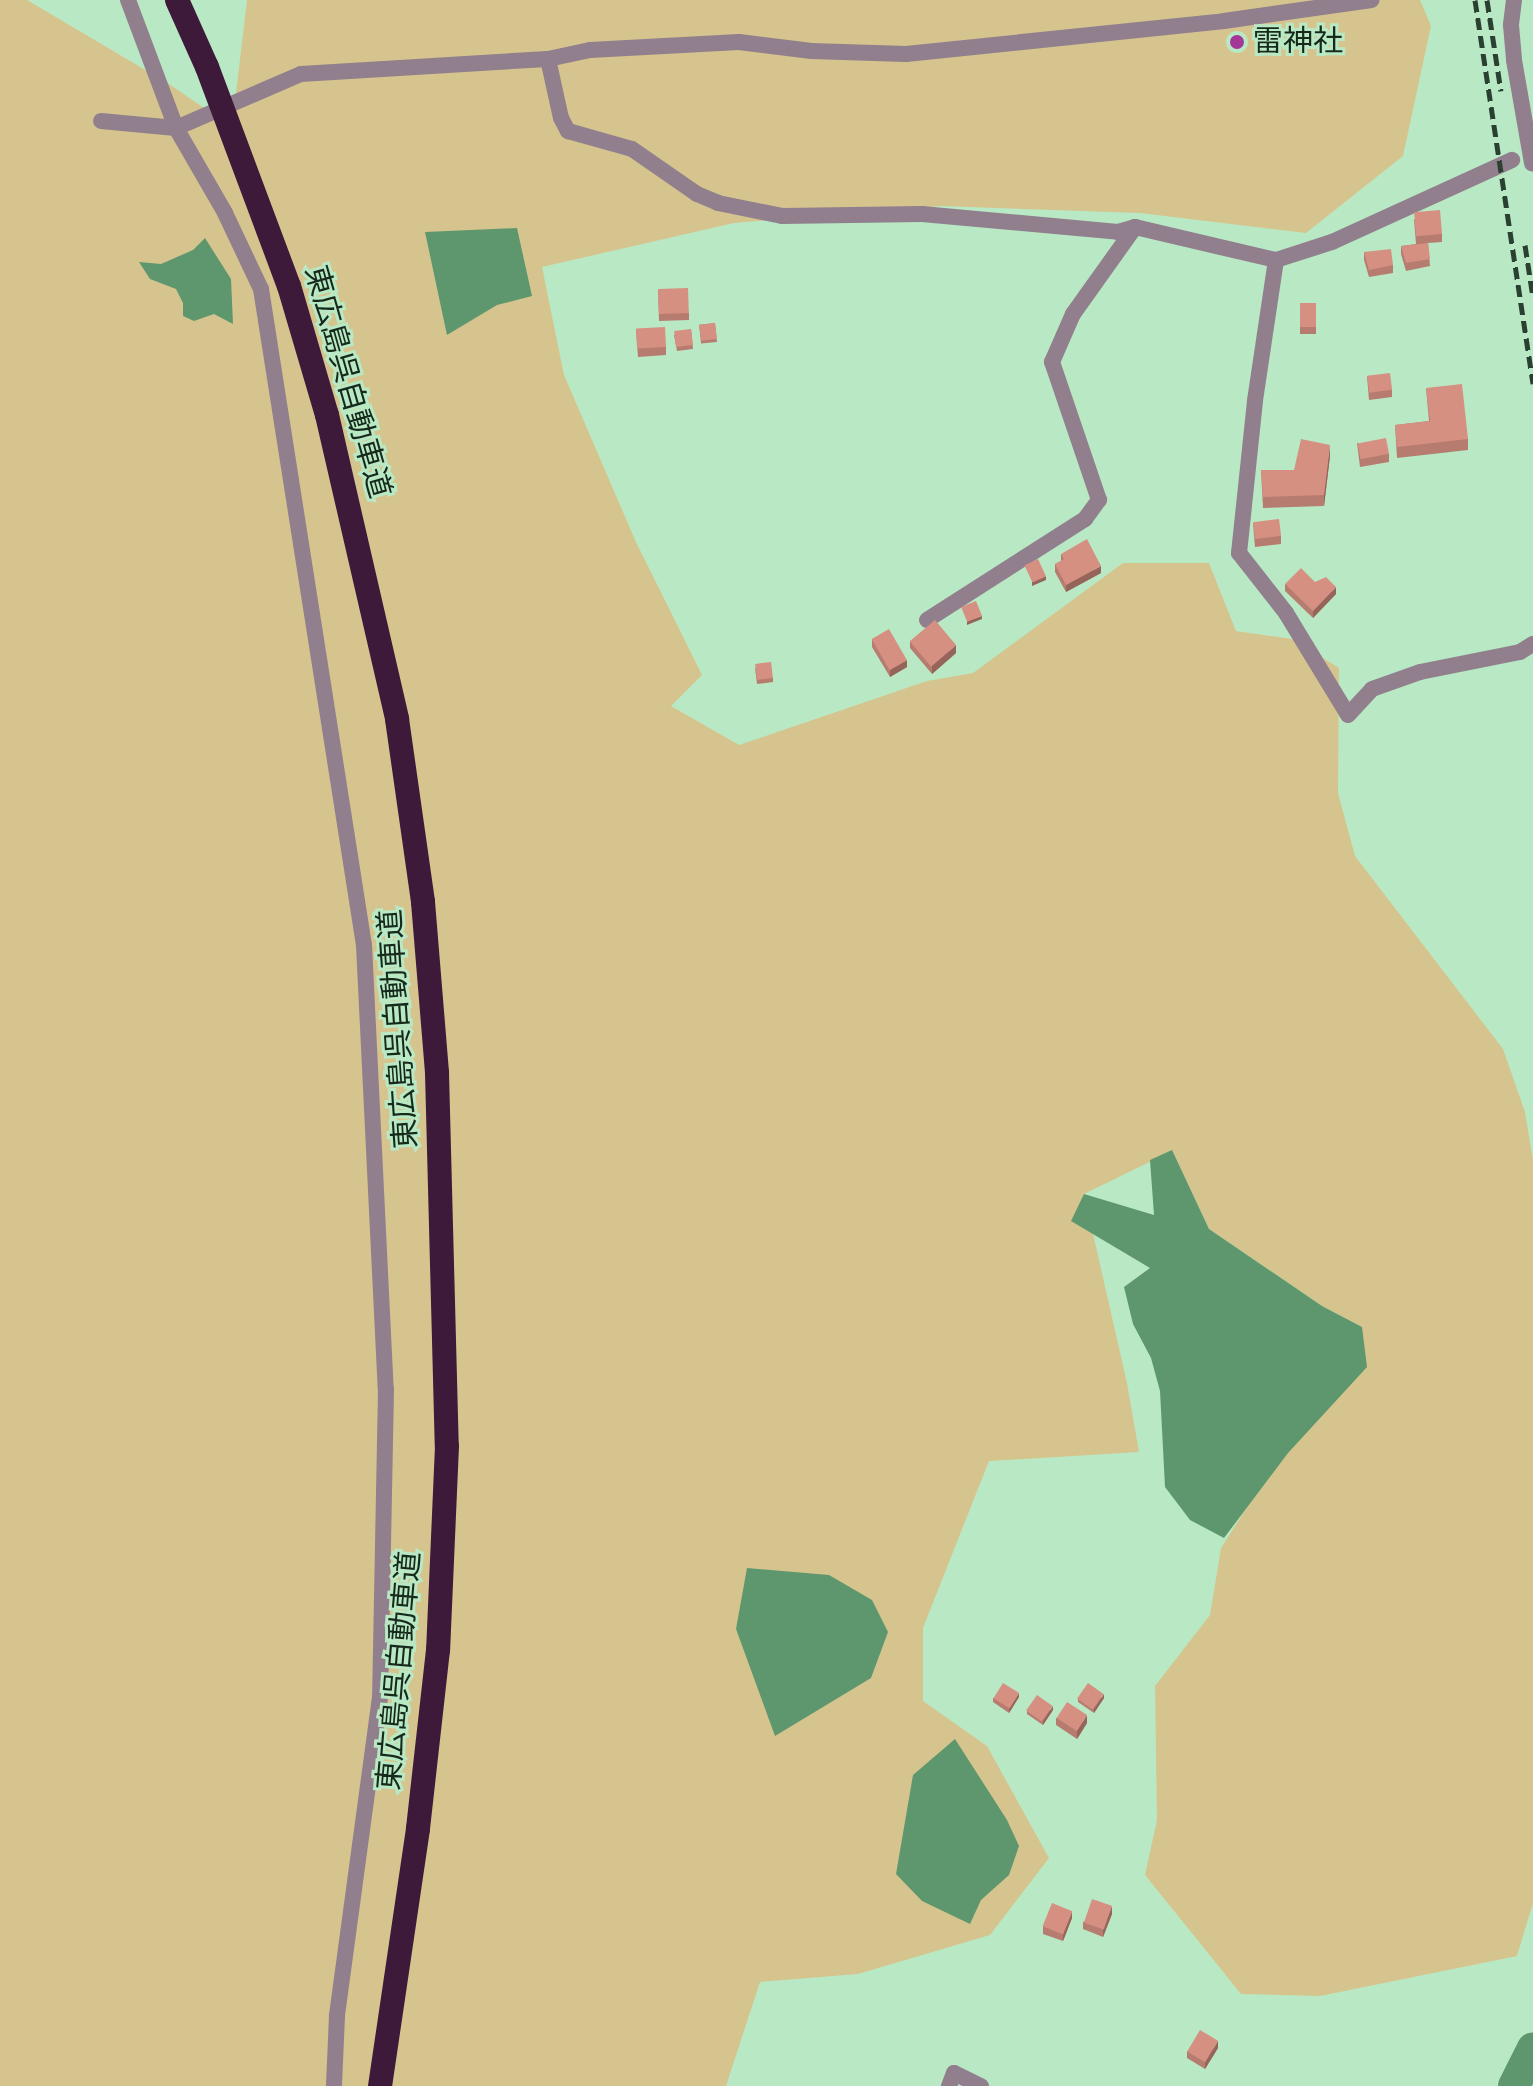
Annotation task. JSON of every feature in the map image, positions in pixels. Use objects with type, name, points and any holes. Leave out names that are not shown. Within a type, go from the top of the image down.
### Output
[{"type":"highway","name":"東広島呉自動車道","points":[[177,0],[207,67],[289,286],[327,415],[397,719],[423,902],[437,1073],[447,1446],[438,1650],[418,1829],[380,2086]]},
{"type":"street","points":[[128,0],[176,128],[225,213],[261,289],[364,945],[386,1389],[380,1681],[370,1790],[337,2016],[334,2086]]},
{"type":"street","points":[[101,121],[176,128],[301,74],[548,59],[590,50],[739,42],[811,51],[906,54],[1224,21],[1372,0]]},
{"type":"street","points":[[548,59],[561,118],[568,131],[632,149],[697,194],[718,203],[782,216],[922,214],[1118,232],[1135,227],[1276,260],[1332,242],[1524,163],[1511,25],[1514,0]]},
{"type":"street","points":[[927,620],[1085,519],[1099,500],[1052,362],[1073,314],[1135,227]]},
{"type":"street","points":[[1276,260],[1255,401],[1239,553],[1286,613],[1348,715],[1372,689],[1420,672],[1520,652],[1533,644]]},
{"type":"street","points":[[949,2086],[954,2073],[981,2086]]},
{"type":"shaded area","points":[[0,0],[27,0],[169,84],[232,127],[247,0],[1420,0],[1431,26],[1403,156],[1306,233],[1140,213],[941,206],[734,223],[542,267],[564,375],[636,542],[702,675],[671,706],[739,745],[927,681],[973,673],[1123,563],[1209,563],[1236,631],[1292,639],[1339,668],[1338,793],[1355,856],[1503,1049],[1525,1112],[1533,1160],[1533,1903],[1517,1956],[1320,1996],[1241,1994],[1145,1875],[1157,1820],[1155,1686],[1210,1615],[1221,1548],[1362,1327],[1322,1306],[1209,1229],[1172,1151],[1084,1194],[1127,1383],[1139,1452],[989,1461],[923,1628],[923,1701],[987,1746],[1049,1858],[990,1935],[858,1974],[760,1982],[726,2086],[0,2086]]},
{"type":"shaded area","points":[[517,228],[532,296],[497,305],[447,335],[425,232]]},
{"type":"shaded area","points":[[205,238],[231,279],[233,324],[214,314],[194,321],[183,316],[183,303],[176,289],[150,279],[139,262],[161,264],[193,250]]},
{"type":"shaded area","points":[[1172,1150],[1209,1229],[1322,1306],[1362,1327],[1367,1367],[1288,1453],[1224,1538],[1190,1520],[1165,1487],[1160,1391],[1151,1358],[1133,1324],[1124,1287],[1150,1268],[1071,1221],[1084,1194],[1154,1215],[1150,1160]]},
{"type":"shaded area","points":[[747,1568],[829,1575],[872,1600],[888,1632],[871,1678],[775,1736],[736,1629]]},
{"type":"shaded area","points":[[955,1739],[1007,1820],[1019,1846],[1009,1875],[981,1900],[970,1924],[922,1901],[896,1874],[913,1775]]},
{"type":"building","points":[[1440,210],[1442,234],[1416,236],[1414,212]]},
{"type":"building","points":[[1428,243],[1430,259],[1406,263],[1401,246]]},
{"type":"building","points":[[1391,249],[1393,265],[1369,270],[1364,252]]},
{"type":"building","points":[[688,288],[689,313],[659,314],[658,289]]},
{"type":"building","points":[[1300,303],[1316,303],[1316,327],[1300,327]]},
{"type":"building","points":[[715,323],[717,339],[701,341],[699,325]]},
{"type":"building","points":[[665,327],[666,347],[637,348],[636,329]]},
{"type":"building","points":[[691,329],[693,345],[676,347],[674,331]]},
{"type":"building","points":[[1390,373],[1392,390],[1369,393],[1367,376]]},
{"type":"building","points":[[1462,384],[1468,439],[1397,447],[1395,425],[1430,421],[1426,388]]},
{"type":"building","points":[[1386,438],[1389,454],[1361,459],[1358,444]]},
{"type":"building","points":[[1301,439],[1330,445],[1324,495],[1263,497],[1261,470],[1294,470]]},
{"type":"building","points":[[1279,519],[1281,536],[1255,539],[1253,522]]},
{"type":"building","points":[[1087,539],[1101,566],[1066,585],[1055,564],[1064,559],[1061,554]]},
{"type":"building","points":[[1038,559],[1046,576],[1032,583],[1024,565]]},
{"type":"building","points":[[1301,568],[1315,582],[1326,577],[1336,587],[1313,611],[1285,584]]},
{"type":"building","points":[[976,601],[982,616],[967,622],[961,607]]},
{"type":"building","points":[[935,620],[956,645],[931,666],[910,641]]},
{"type":"building","points":[[889,629],[907,660],[890,670],[872,639]]},
{"type":"building","points":[[771,662],[773,678],[757,680],[755,664]]},
{"type":"building","points":[[1003,1683],[1019,1693],[1010,1708],[993,1698]]},
{"type":"building","points":[[1088,1683],[1104,1694],[1093,1709],[1077,1699]]},
{"type":"building","points":[[1037,1695],[1053,1706],[1042,1721],[1026,1711]]},
{"type":"building","points":[[1067,1702],[1087,1715],[1077,1731],[1057,1718]]},
{"type":"building","points":[[1092,1899],[1112,1906],[1104,1929],[1084,1923]]},
{"type":"building","points":[[1052,1903],[1072,1911],[1063,1934],[1043,1926]]},
{"type":"building","points":[[1200,2030],[1218,2041],[1205,2062],[1187,2051]]},
{"type":"waterway","points":[[1514,2086],[1533,2048]]},
{"type":"railway","points":[[1475,0],[1533,384]]},
{"type":"railway","points":[[1487,0],[1501,91]]},
{"type":"railway","points":[[1525,245],[1533,297]]},
{"type":"place","name":"雷神社","points":[[1237,42]]}]
